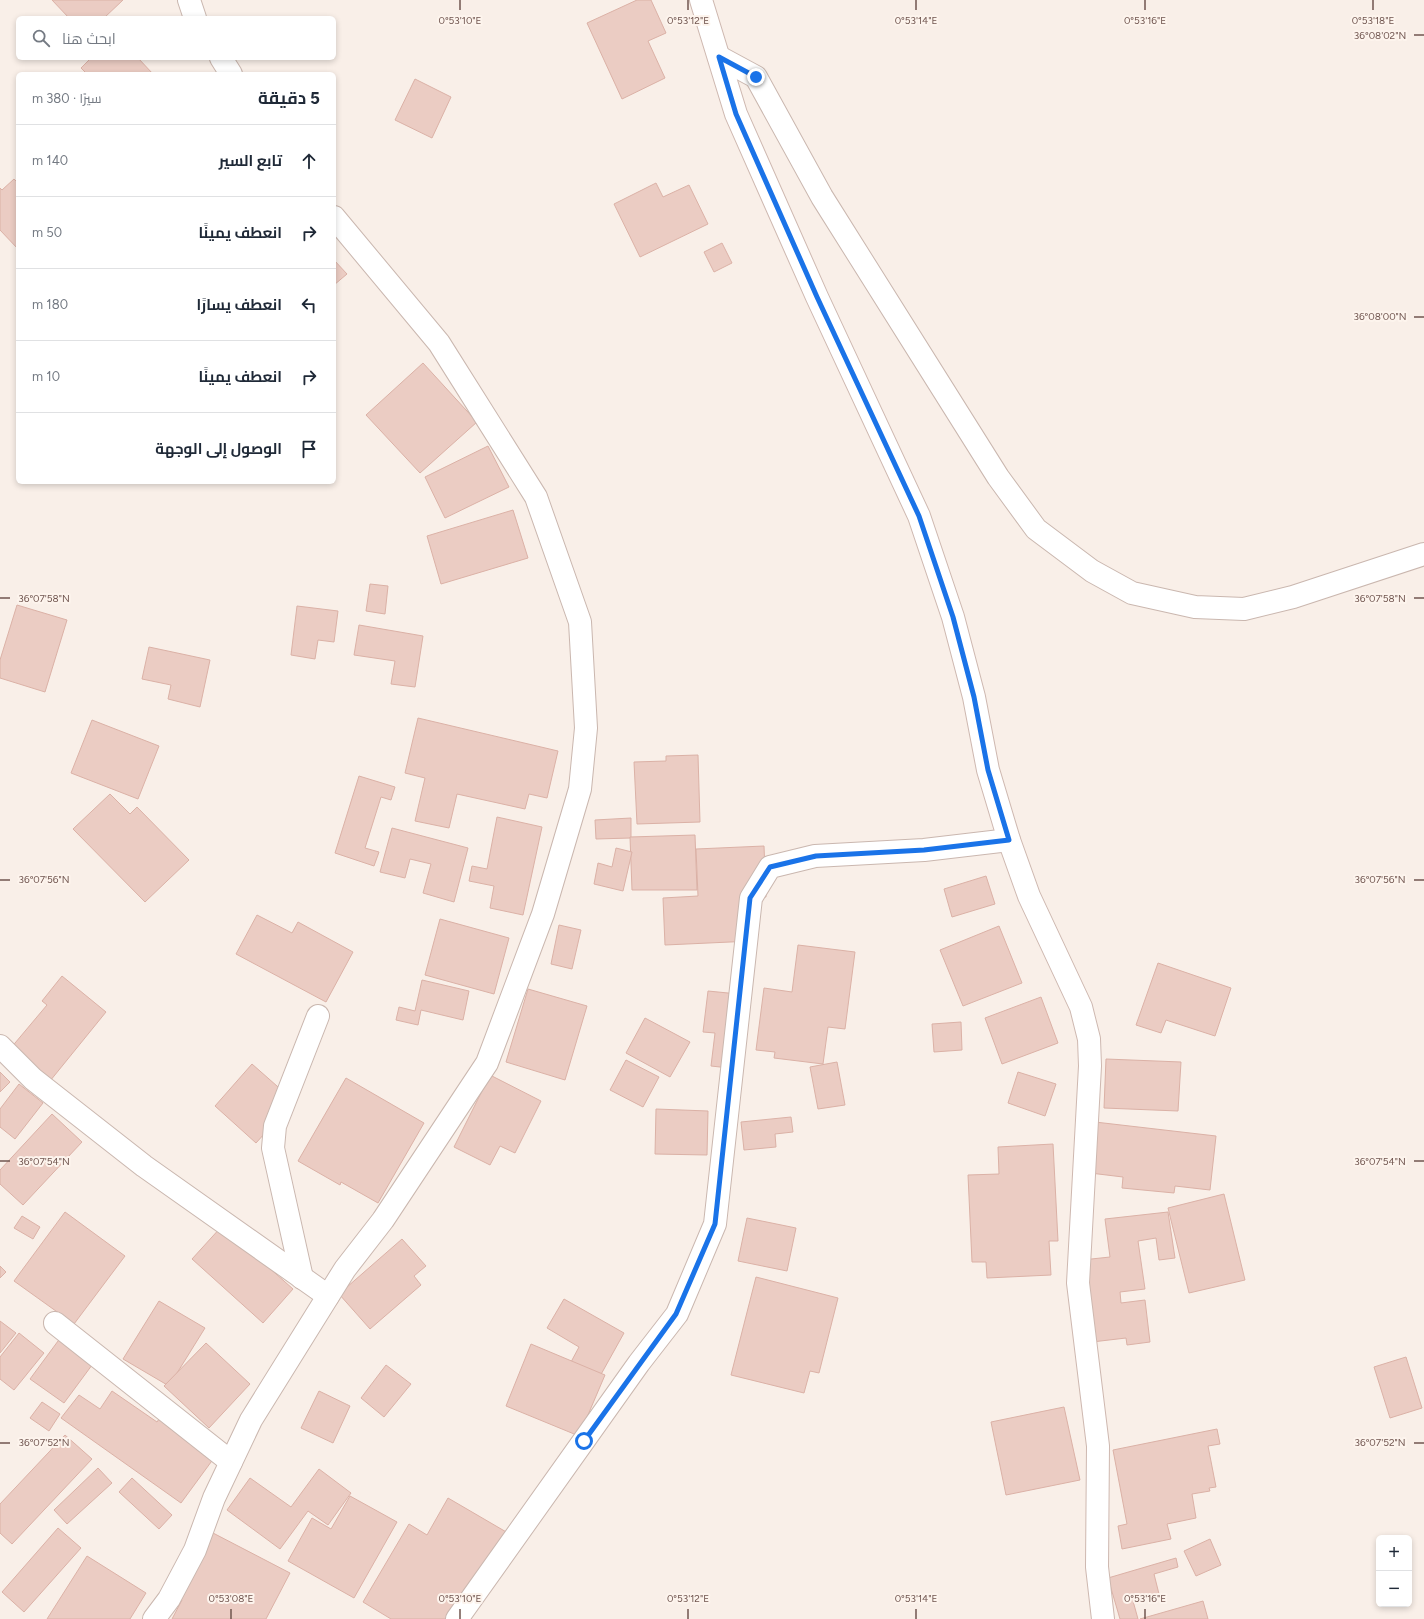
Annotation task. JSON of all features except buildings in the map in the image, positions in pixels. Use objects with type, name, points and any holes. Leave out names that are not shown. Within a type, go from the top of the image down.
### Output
[{"type":"street","points":[[189,0],[194,16]]},
{"type":"street","points":[[701,0],[739,121],[817,297],[919,516],[955,624],[974,697],[988,770],[1009,840],[1029,896],[1080,1008],[1089,1039],[1090,1066],[1078,1283],[1098,1446],[1097,1567],[1104,1619]]},
{"type":"street","points":[[719,57],[756,77],[822,197],[998,476],[1036,529],[1092,571],[1132,592],[1195,607],[1244,609],[1293,597],[1424,554]]},
{"type":"street","points":[[222,60],[230,72]]},
{"type":"street","points":[[154,1619],[169,1599],[195,1550],[214,1498],[251,1420],[345,1269],[383,1220],[488,1063],[543,914],[580,789],[586,728],[580,622],[536,497],[439,343],[336,219]]},
{"type":"street","points":[[457,1619],[639,1363],[676,1314],[715,1224],[750,898],[770,867],[816,856],[924,850],[1009,840]]},
{"type":"street","points":[[302,1278],[273,1148],[275,1126],[318,1016]]},
{"type":"street","points":[[0,1046],[33,1079],[144,1166],[328,1296]]},
{"type":"street","points":[[55,1323],[231,1462]]},
{"type":"route","points":[[584,1441],[639,1363],[676,1314],[715,1224],[750,898],[770,867],[816,856],[924,850],[1009,840],[988,770],[974,697],[953,617],[919,516],[768,188],[736,114],[719,57],[756,77]]}]
